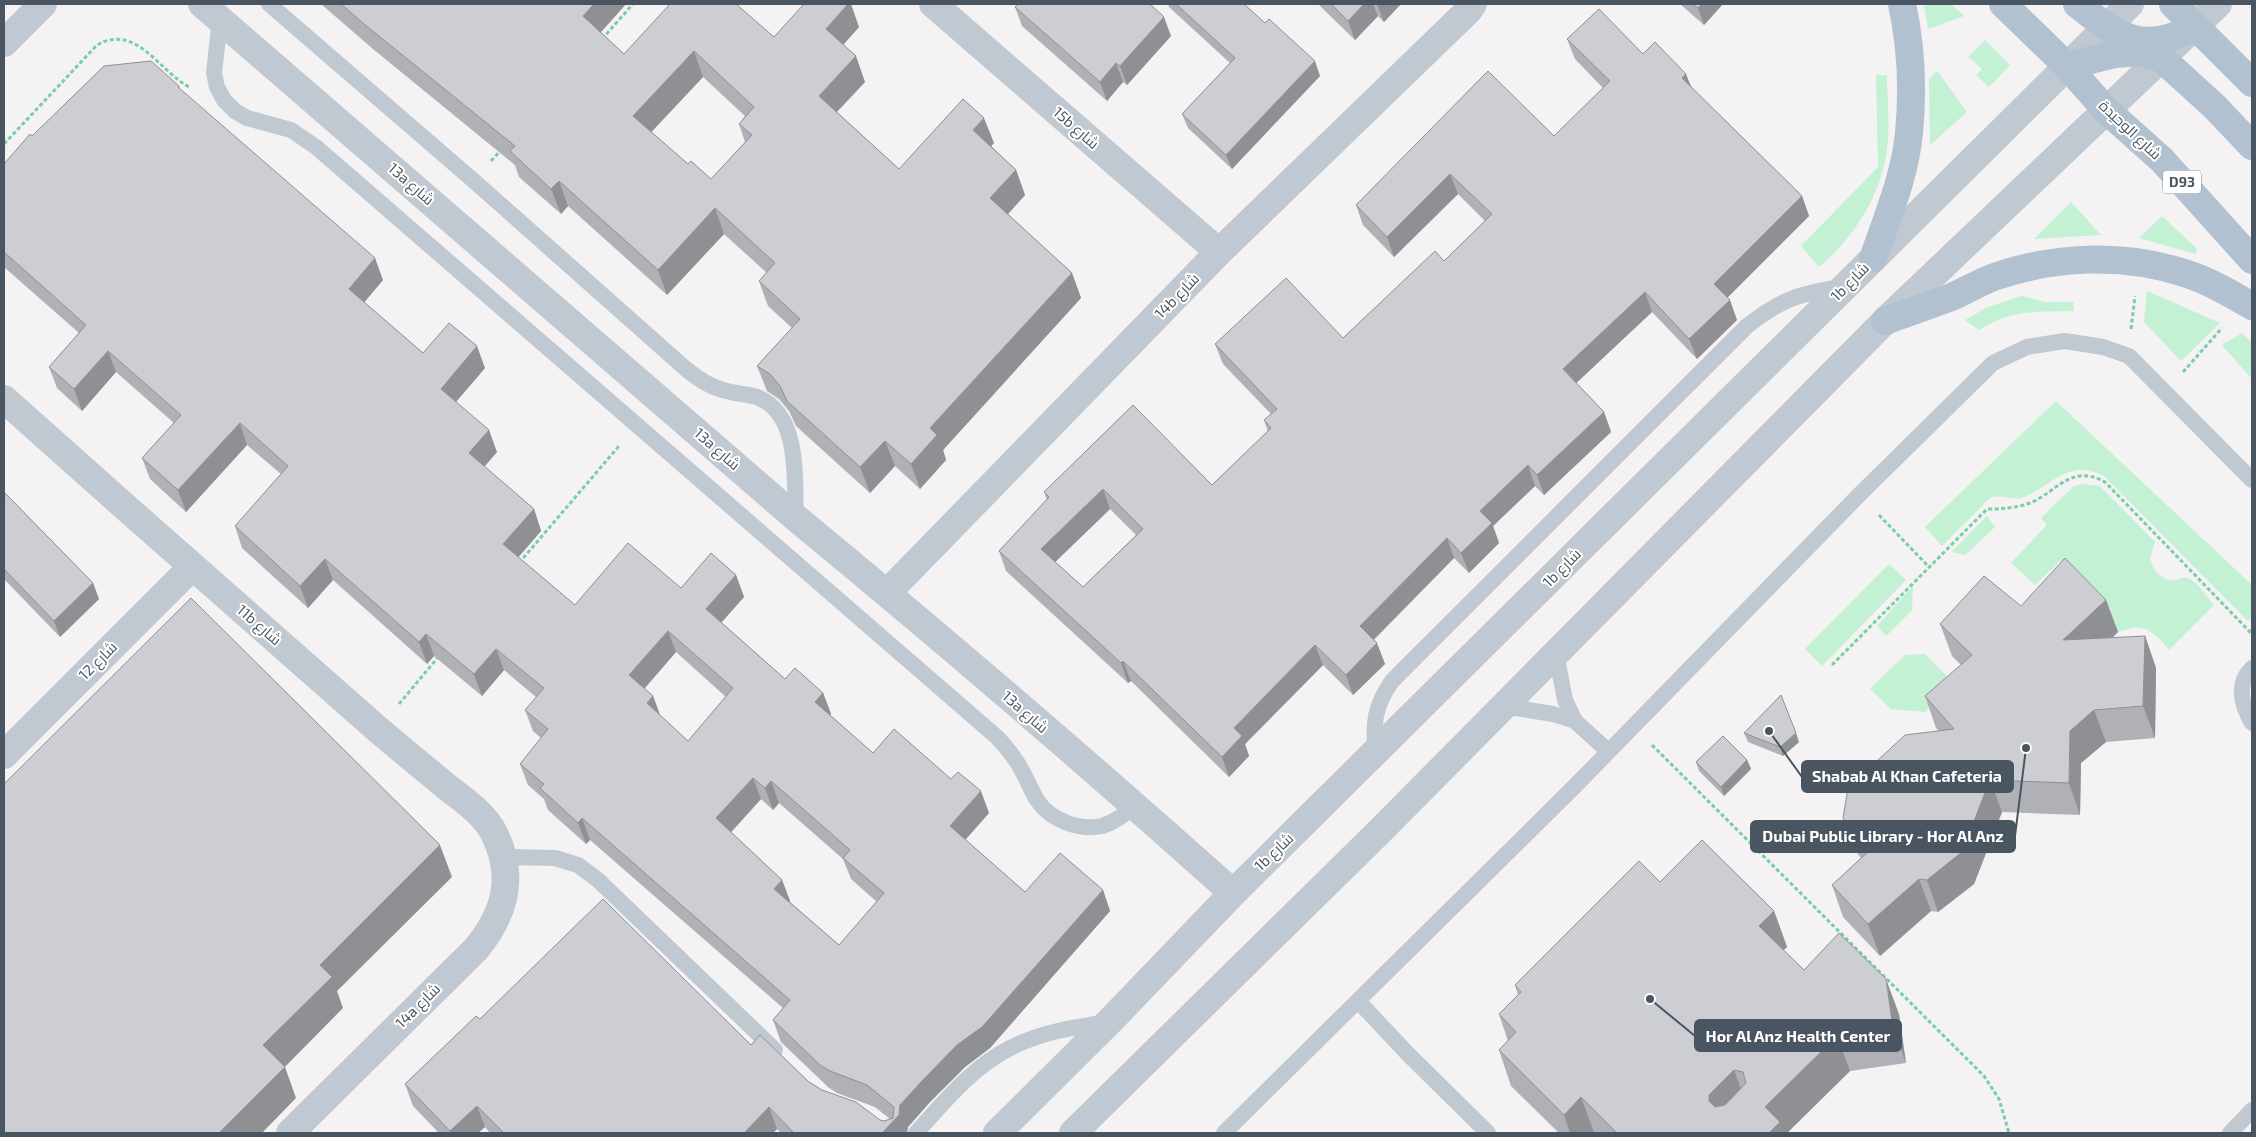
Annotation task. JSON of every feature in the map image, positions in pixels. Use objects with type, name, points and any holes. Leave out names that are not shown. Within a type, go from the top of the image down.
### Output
[{"type":"main road","points":[[1873,259],[1901,175],[1909,134],[1910,60],[1902,4]]},
{"type":"main road","name":"شارع الوحيدة","points":[[2003,4],[2068,66],[2106,110],[2162,160],[2252,260]]},
{"type":"main road","points":[[2077,4],[2106,27],[2131,39],[2155,42],[2177,37],[2195,26]]},
{"type":"main road","points":[[2173,4],[2252,83]]},
{"type":"main road","points":[[2068,66],[2115,54],[2140,52],[2162,58],[2214,106],[2252,146]]},
{"type":"main road","points":[[1884,321],[1950,298],[1994,278],[2040,264],[2089,259],[2137,262],[2184,273],[2226,291],[2249,304]]},
{"type":"street","points":[[9,32],[43,4]]},
{"type":"street","name":"15b شارع","points":[[933,4],[1220,252]]},
{"type":"street","name":"14b شارع","points":[[887,592],[1220,252],[1473,4]]},
{"type":"street","name":"1b شارع","points":[[997,1133],[1110,1021],[1233,893],[2130,4]]},
{"type":"street","points":[[1073,1133],[1381,830],[1884,321],[2218,4]]},
{"type":"street","name":"13a شارع","points":[[211,11],[796,518],[887,592],[1136,806],[1233,893]]},
{"type":"street","name":"11b شارع","points":[[4,399],[192,568],[377,729],[479,812],[494,832],[504,857]]},
{"type":"street","name":"شارع 12","points":[[4,755],[192,568]]},
{"type":"street","name":"14a شارع","points":[[290,1133],[476,949],[492,930],[502,906],[506,881],[504,857]]},
{"type":"lane","points":[[269,4],[474,181],[686,369],[712,386],[756,397],[770,404],[780,414],[787,427],[791,442],[796,518]]},
{"type":"lane","points":[[211,11],[214,73],[217,87],[224,100],[235,111],[248,118],[277,125],[305,138],[998,738],[1021,768],[1038,801],[1050,814],[1066,822],[1084,827],[1102,826],[1119,819],[1136,806]]},
{"type":"lane","points":[[1376,753],[1373,731],[1375,713],[1381,696],[1392,681],[1747,326],[1767,310],[1790,298],[1816,291],[1846,287]]},
{"type":"lane","points":[[1224,1133],[1359,1002],[1860,494],[1993,363],[2028,347],[2065,341],[2103,347],[2129,356],[2252,480]]},
{"type":"lane","points":[[1556,653],[1563,692],[1575,721],[1608,751]]},
{"type":"lane","points":[[2252,668],[2248,672],[2241,689],[2243,708],[2252,723]]},
{"type":"lane","points":[[1502,706],[1552,714],[1575,721]]},
{"type":"lane","points":[[504,857],[532,856],[555,858],[578,865],[598,880],[784,1058]]},
{"type":"lane","points":[[1359,1002],[1408,1054],[1488,1133]]},
{"type":"lane","points":[[916,1133],[959,1086],[983,1065],[1011,1047],[1042,1035],[1110,1021]]},
{"type":"lane","points":[[2230,1133],[2252,1110]]},
{"type":"path","points":[[600,41],[633,4]]},
{"type":"path","points":[[4,144],[97,45],[109,38],[122,38],[135,43],[176,79],[188,87],[202,90],[217,87]]},
{"type":"path","points":[[474,181],[507,144]]},
{"type":"path","points":[[2129,356],[2135,294]]},
{"type":"path","points":[[2165,393],[2249,304]]},
{"type":"path","points":[[517,566],[637,425]]},
{"type":"path","points":[[1832,665],[1928,566],[1987,509],[2015,508],[2032,502],[2066,479],[2080,476],[2097,478],[2105,482],[2252,634]]},
{"type":"path","points":[[1860,494],[1928,566]]},
{"type":"path","points":[[377,729],[440,655]]},
{"type":"path","points":[[1633,725],[1984,1076],[1998,1099],[2009,1133]]},
{"type":"green space","points":[[1924,4],[1951,4],[1964,16],[1928,29]]},
{"type":"green space","points":[[1985,40],[2010,65],[1989,87],[1976,75],[1982,69],[1968,57]]},
{"type":"green space","points":[[1937,71],[1967,112],[1930,145],[1929,79]]},
{"type":"green space","points":[[1876,75],[1887,75],[1888,136],[1882,172],[1870,202],[1853,231],[1819,267],[1801,246],[1878,167]]},
{"type":"green space","points":[[2071,202],[2101,235],[2034,239]]},
{"type":"green space","points":[[2162,216],[2197,249],[2196,254],[2139,238]]},
{"type":"green space","points":[[2147,291],[2220,323],[2181,361],[2144,322]]},
{"type":"green space","points":[[2021,296],[2046,302],[2073,302],[2074,311],[2036,312],[2014,315],[2002,318],[1979,330],[1965,320],[1986,308]]},
{"type":"green space","points":[[2242,333],[2252,343],[2252,379],[2222,345]]},
{"type":"green space","points":[[2056,401],[2252,585],[2252,617],[2248,621],[2105,477],[2093,472],[2072,471],[2022,498],[1990,498],[1942,546],[1925,527]]},
{"type":"green space","points":[[2082,484],[2099,486],[2155,542],[2150,558],[2158,574],[2169,580],[2190,579],[2200,587],[2214,605],[2169,650],[2158,637],[2142,628],[2118,632],[2104,618],[2111,609],[2060,561],[2035,585],[2011,563],[2047,525],[2041,518],[2074,486]]},
{"type":"green space","points":[[1987,516],[1995,527],[1965,555],[1951,552]]},
{"type":"green space","points":[[1889,564],[1906,580],[1822,666],[1805,649]]},
{"type":"green space","points":[[1913,586],[1912,610],[1886,636],[1877,626]]},
{"type":"green space","points":[[1925,654],[1954,683],[1925,712],[1891,709],[1870,689],[1905,655]]},
{"type":"building","points":[[341,4],[594,4],[583,16],[624,54],[670,4],[736,4],[774,37],[804,4],[848,4],[826,29],[856,56],[819,96],[899,169],[963,99],[984,118],[973,130],[1016,170],[990,198],[1072,273],[930,428],[937,435],[911,464],[885,441],[860,467],[787,401],[780,386],[770,374],[757,366],[800,319],[759,281],[775,263],[715,208],[658,270],[559,181],[551,189],[510,151],[515,146]],"holes":[[[694,51],[754,107],[739,124],[752,135],[711,179],[691,161],[688,164],[633,116]]]},
{"type":"building","points":[[1018,4],[1150,4],[1164,17],[1120,66],[1116,63],[1100,82],[1015,7]]},
{"type":"building","points":[[1176,4],[1244,4],[1265,23],[1269,19],[1315,61],[1226,155],[1182,114],[1235,58]]},
{"type":"building","points":[[1331,4],[1364,4],[1348,21]]},
{"type":"building","points":[[1693,4],[1702,4],[1698,8]]},
{"type":"building","points":[[1599,9],[1643,54],[1655,42],[1686,74],[1682,78],[1802,196],[1714,284],[1730,300],[1689,339],[1645,292],[1563,369],[1604,412],[1537,475],[1528,465],[1480,511],[1492,523],[1461,553],[1447,538],[1360,626],[1377,643],[1346,675],[1315,645],[1234,728],[1242,736],[1222,757],[1123,661],[1121,663],[999,551],[1049,497],[1044,492],[1133,405],[1212,485],[1271,428],[1264,420],[1277,409],[1215,344],[1286,278],[1343,338],[1435,251],[1444,261],[1492,214],[1450,174],[1387,237],[1356,205],[1488,71],[1554,136],[1610,81],[1567,39]],"holes":[[[1103,489],[1143,529],[1083,587],[1041,549]]]},
{"type":"building","points":[[151,61],[178,87],[375,258],[349,289],[423,353],[449,323],[477,346],[441,389],[489,430],[469,453],[534,509],[503,544],[575,605],[628,543],[681,588],[711,553],[736,575],[706,609],[785,679],[795,668],[823,693],[815,702],[873,753],[894,729],[951,779],[958,772],[981,791],[950,826],[1025,892],[1060,853],[1103,890],[982,1027],[957,1045],[900,1105],[899,1115],[882,1133],[794,1133],[769,1107],[744,1133],[504,1133],[477,1106],[450,1131],[405,1084],[476,1016],[480,1019],[603,899],[751,1045],[760,1035],[809,1082],[822,1090],[856,1102],[880,1120],[884,1121],[893,1118],[894,1107],[867,1085],[830,1071],[820,1065],[773,1020],[790,1000],[582,818],[578,823],[540,788],[544,784],[520,764],[548,729],[525,710],[544,688],[496,649],[474,674],[426,634],[419,642],[325,559],[300,586],[235,526],[288,466],[240,423],[178,490],[142,458],[181,415],[108,351],[74,389],[49,367],[86,325],[4,252],[4,164],[30,134],[32,136],[104,66]],"holes":[[[668,631],[733,688],[688,741],[647,703],[653,696],[629,675]],[[753,778],[765,788],[771,781],[850,850],[843,858],[884,893],[839,945],[774,889],[782,880],[716,818]]]},
{"type":"building","points":[[4,492],[93,583],[54,621],[4,569]]},
{"type":"building","points":[[2065,558],[2106,600],[2063,640],[2145,636],[2143,706],[2094,710],[2070,731],[2069,783],[1990,780],[1962,852],[1927,880],[1919,879],[1868,924],[1832,885],[1870,850],[1843,818],[1848,788],[1905,735],[1954,729],[1925,696],[1972,655],[1940,624],[1984,576],[2021,606]]},
{"type":"building","points":[[191,598],[440,845],[320,965],[332,977],[263,1045],[285,1067],[219,1133],[4,1133],[4,784]]},
{"type":"building","points":[[1781,695],[1796,733],[1780,747],[1744,733]]},
{"type":"building","points":[[1723,736],[1747,760],[1721,787],[1696,762]]},
{"type":"building","points":[[1702,840],[1774,911],[1759,926],[1804,970],[1839,933],[1886,979],[1893,1028],[1837,1036],[1765,1107],[1780,1122],[1769,1133],[1617,1133],[1581,1097],[1564,1115],[1499,1050],[1516,1032],[1499,1014],[1521,992],[1515,985],[1639,861],[1660,882]],"holes":[[[1734,1070],[1743,1072],[1746,1083],[1725,1105],[1715,1107],[1709,1101],[1709,1095]]]},
{"type":"place","name":"Shabab Al Khan Cafeteria","points":[[1769,731]]},
{"type":"place","name":"Dubai Public Library - Hor Al Anz","points":[[2026,748]]},
{"type":"place","name":"Hor Al Anz Health Center","points":[[1650,999]]}]
